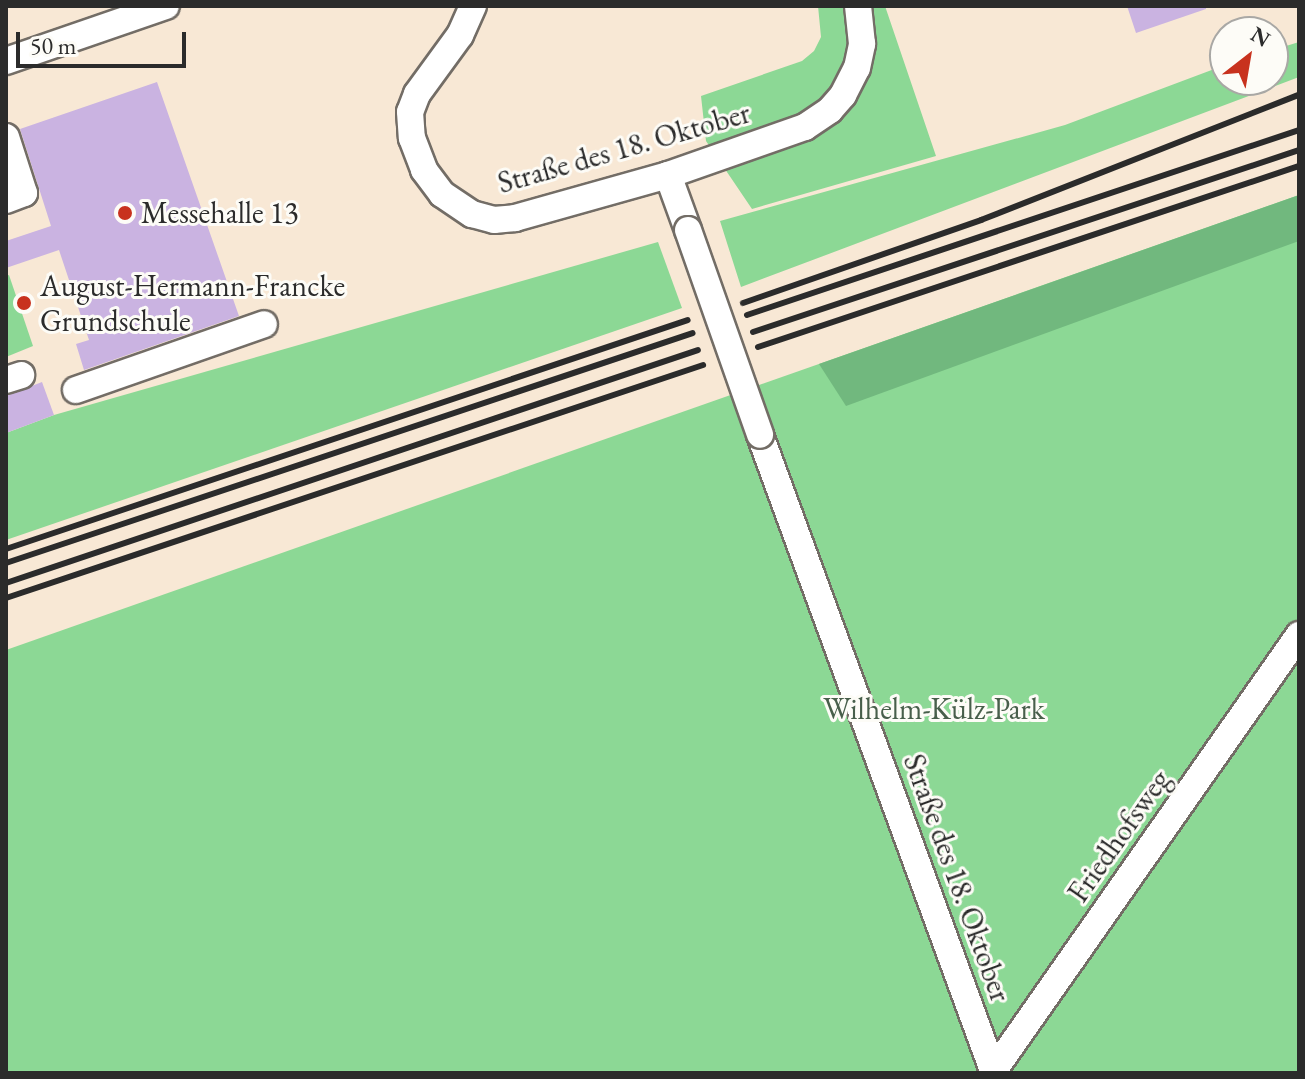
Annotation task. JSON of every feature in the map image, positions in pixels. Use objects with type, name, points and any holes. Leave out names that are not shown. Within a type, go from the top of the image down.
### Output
[{"type":"street","points":[[6,61],[166,6]]},
{"type":"street","name":"Straße des 18. Oktober","points":[[473,6],[460,35],[428,76],[410,112],[412,138],[424,170],[442,194],[472,214],[494,220],[515,218],[668,175],[805,127],[830,110],[843,95],[857,68],[862,44],[858,6]]},
{"type":"street","points":[[6,137],[24,193],[6,200]]},
{"type":"street","name":"Straße des 18. Oktober","points":[[668,175],[993,1072]]},
{"type":"street","points":[[76,390],[264,324]]},
{"type":"street","name":"Friedhofsweg","points":[[993,1072],[1299,635]]},
{"type":"green space","points":[[818,6],[885,6],[936,156],[752,209],[706,141],[701,96],[802,61],[814,51],[821,37]]},
{"type":"green space","points":[[1299,42],[1299,77],[1289,81],[1289,45]]},
{"type":"green space","points":[[1209,71],[1209,96],[1249,96],[741,287],[720,221],[1065,125]]},
{"type":"green space","name":"Wilhelm-Külz-Park","points":[[1299,195],[1299,1073],[6,1073],[6,650]]},
{"type":"green space","points":[[1299,195],[1299,241],[846,406],[819,364]]},
{"type":"green space","points":[[658,242],[682,308],[6,540],[6,433],[54,415]]},
{"type":"green space","points":[[9,275],[33,346],[6,357],[6,276]]},
{"type":"building","points":[[1127,6],[1206,6],[1206,9],[1136,33]]},
{"type":"building","name":"Messehalle 13","points":[[157,82],[239,316],[84,370],[76,344],[89,340],[59,250],[6,268],[6,241],[51,226],[20,129]]},
{"type":"building","points":[[42,382],[54,415],[6,433],[6,396]]},
{"type":"railway","points":[[743,303],[981,220],[1299,95]]},
{"type":"railway","points":[[747,315],[1299,130]]},
{"type":"railway","points":[[753,332],[1299,150]]},
{"type":"railway","points":[[758,347],[1299,166]]},
{"type":"railway","points":[[6,549],[688,320]]},
{"type":"railway","points":[[6,563],[693,333]]},
{"type":"railway","points":[[6,583],[698,350]]},
{"type":"railway","points":[[6,598],[703,365]]},
{"type":"place","name":"Messehalle 13","points":[[125,213]]},
{"type":"place","name":"August-Hermann-Francke Grundschule","points":[[24,303]]}]
